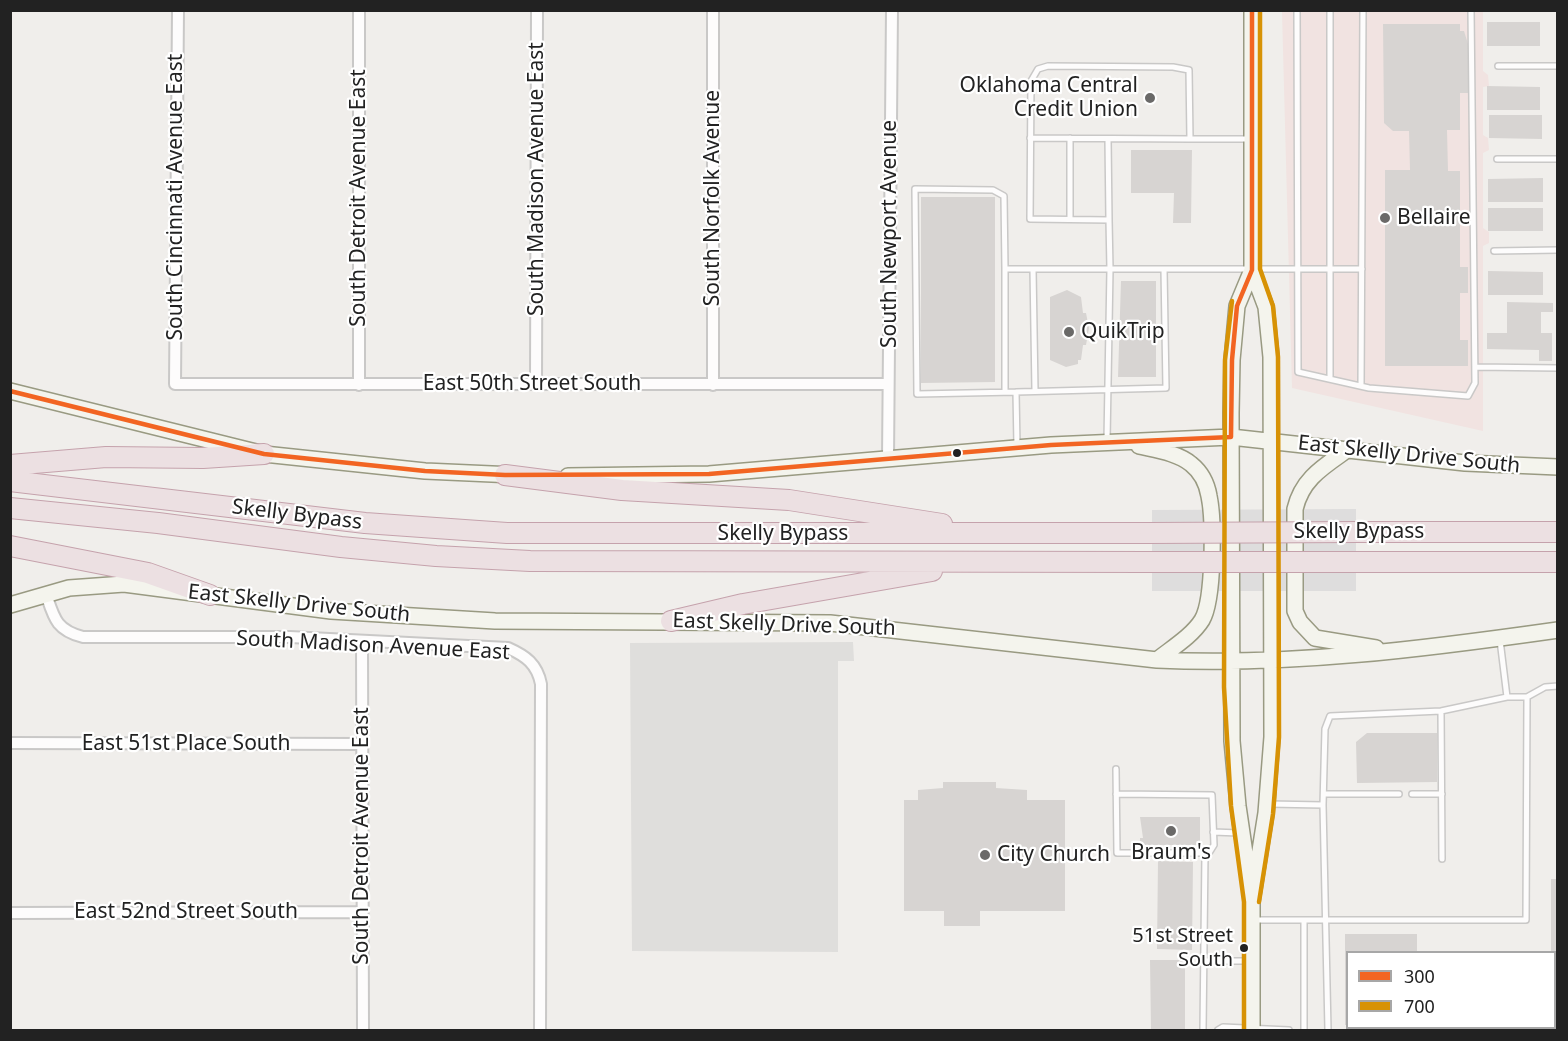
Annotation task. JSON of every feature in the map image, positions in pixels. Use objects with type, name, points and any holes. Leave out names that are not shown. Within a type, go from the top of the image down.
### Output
[{"type":"highway","points":[[10,465],[106,457],[203,458],[264,454]]},
{"type":"highway","points":[[505,475],[622,490],[789,500],[1001,533]]},
{"type":"highway","name":"Skelly Bypass","points":[[10,481],[365,523],[496,533],[607,535],[1557,532]]},
{"type":"highway","name":"Skelly Bypass","points":[[10,508],[436,556],[530,561],[1557,562]]},
{"type":"highway","points":[[10,546],[148,573],[210,595]]},
{"type":"highway","points":[[671,621],[742,604],[801,596],[978,562]]},
{"type":"main road","points":[[1252,10],[1252,270],[1266,307],[1271,357],[1272,441],[1272,737],[1267,804],[1252,901]]},
{"type":"main road","points":[[1252,270],[1237,306],[1232,360],[1231,437],[1232,741],[1252,901],[1252,1029]]},
{"type":"main road","name":"East Skelly Drive South","points":[[10,391],[264,454],[403,469],[505,475],[709,474],[1017,447],[1231,437],[1465,463],[1557,467]]},
{"type":"main road","points":[[1125,442],[1185,459],[1200,474],[1209,496],[1210,592],[1208,607],[1195,630],[1157,660]]},
{"type":"main road","points":[[1347,450],[1311,476],[1298,495],[1295,509],[1296,611],[1300,622],[1315,638],[1400,652]]},
{"type":"main road","name":"East Skelly Drive South","points":[[10,605],[69,588],[124,584],[275,605],[399,616],[495,621],[830,623],[1157,660],[1232,662],[1400,652],[1557,630]]},
{"type":"street","name":"South Cincinnati Avenue East","points":[[175,384],[177,10]]},
{"type":"street","name":"South Detroit Avenue East","points":[[359,10],[359,385]]},
{"type":"street","name":"South Madison Avenue East","points":[[537,10],[537,383]]},
{"type":"street","name":"South Norfolk Avenue","points":[[713,10],[713,385]]},
{"type":"street","name":"South Newport Avenue","points":[[888,458],[892,10]]},
{"type":"street","name":"East 50th Street South","points":[[175,384],[888,384]]},
{"type":"street","name":"South Madison Avenue East","points":[[46,594],[56,621],[68,633],[83,637],[290,637],[508,648],[521,654],[538,671],[541,684],[540,1030]]},
{"type":"street","name":"South Detroit Avenue East","points":[[362,642],[363,1030]]},
{"type":"street","name":"East 51st Place South","points":[[10,743],[361,744]]},
{"type":"street","name":"East 52nd Street South","points":[[10,913],[361,912]]},
{"type":"lane","points":[[1297,10],[1298,372],[1361,386],[1468,396],[1475,383],[1471,174],[1472,10]]},
{"type":"lane","points":[[1330,10],[1330,380]]},
{"type":"lane","points":[[1361,386],[1363,10]]},
{"type":"lane","points":[[1109,220],[1030,219],[1030,81],[1038,69],[1048,66],[1162,66],[1189,70],[1190,139]]},
{"type":"lane","points":[[1498,66],[1557,66]]},
{"type":"lane","points":[[1030,138],[1252,139]]},
{"type":"lane","points":[[1070,138],[1070,219]]},
{"type":"lane","points":[[1107,442],[1110,269],[1108,139]]},
{"type":"lane","points":[[1497,159],[1557,159]]},
{"type":"lane","points":[[1005,392],[1004,196],[993,190],[915,189],[916,394],[1016,392],[1166,388],[1164,269]]},
{"type":"lane","points":[[1494,251],[1557,250]]},
{"type":"lane","points":[[1005,269],[1362,269]]},
{"type":"lane","points":[[1033,269],[1035,391]]},
{"type":"lane","points":[[1475,367],[1557,368]]},
{"type":"lane","points":[[1016,392],[1017,447]]},
{"type":"lane","points":[[1500,638],[1507,697]]},
{"type":"lane","points":[[1328,1030],[1323,805],[1325,729],[1330,716],[1441,711],[1507,697],[1527,697],[1545,687],[1557,686]]},
{"type":"lane","points":[[1252,920],[1526,920],[1527,697]]},
{"type":"lane","points":[[1441,711],[1442,859]]},
{"type":"lane","points":[[1116,769],[1116,794],[1117,853],[1209,853],[1214,845],[1212,795],[1116,794]]},
{"type":"lane","points":[[1324,794],[1399,794]]},
{"type":"lane","points":[[1412,794],[1442,794]]},
{"type":"lane","points":[[1267,804],[1323,805]]},
{"type":"lane","points":[[1214,832],[1242,833]]},
{"type":"lane","points":[[1203,1030],[1205,853]]},
{"type":"lane","points":[[1304,920],[1304,1030]]},
{"type":"lane","points":[[1204,961],[1252,961]]},
{"type":"lane","points":[[1218,1030],[1223,1027],[1289,1030]]},
{"type":"shaded area","name":"Bellaire","points":[[1282,12],[1483,12],[1483,71],[1488,75],[1489,86],[1483,87],[1483,135],[1488,138],[1489,150],[1483,153],[1483,228],[1489,232],[1489,243],[1483,246],[1483,431],[1292,388]]},
{"type":"shaded area","points":[[853,642],[854,661],[838,661],[838,952],[632,951],[630,643]]},
{"type":"pier","points":[[1356,509],[1356,591],[1152,591],[1152,510]]},
{"type":"building","points":[[1487,22],[1540,22],[1540,46],[1487,46]]},
{"type":"building","points":[[1383,24],[1460,24],[1460,31],[1464,31],[1468,44],[1468,93],[1460,93],[1460,130],[1447,130],[1448,171],[1460,171],[1460,267],[1468,267],[1468,293],[1460,293],[1460,340],[1468,340],[1468,366],[1385,366],[1385,170],[1410,170],[1409,131],[1393,131],[1384,123]]},
{"type":"building","points":[[1487,86],[1540,87],[1540,110],[1487,110]]},
{"type":"building","points":[[1489,115],[1542,115],[1542,139],[1489,138]]},
{"type":"building","points":[[1131,150],[1192,150],[1191,223],[1173,223],[1174,193],[1131,193]]},
{"type":"building","points":[[1543,178],[1543,202],[1488,202],[1488,179]]},
{"type":"building","points":[[921,197],[995,197],[995,382],[921,383]]},
{"type":"building","points":[[1488,208],[1543,208],[1543,231],[1488,231]]},
{"type":"building","points":[[1488,271],[1543,272],[1543,295],[1488,295]]},
{"type":"building","name":"QuikTrip","points":[[1121,281],[1156,281],[1156,377],[1118,377]]},
{"type":"building","name":"QuikTrip","points":[[1067,290],[1081,297],[1083,313],[1086,313],[1089,328],[1081,360],[1078,360],[1078,364],[1066,367],[1050,360],[1050,297]]},
{"type":"building","points":[[1507,302],[1553,303],[1553,312],[1541,312],[1541,333],[1552,333],[1552,361],[1539,361],[1539,350],[1487,349],[1487,333],[1507,333]]},
{"type":"building","points":[[1367,733],[1437,733],[1437,782],[1357,783],[1356,742]]},
{"type":"building","name":"City Church","points":[[943,782],[996,782],[996,788],[1027,790],[1027,800],[1065,800],[1065,911],[980,911],[980,926],[944,926],[944,911],[904,911],[904,800],[918,800],[918,790],[943,788]]},
{"type":"building","name":"Braum's","points":[[1140,817],[1200,817],[1200,845],[1140,845],[1140,838],[1143,838]]},
{"type":"building","points":[[1158,861],[1193,862],[1192,950],[1157,949]]},
{"type":"building","points":[[1551,879],[1558,879],[1558,1025],[1556,1025],[1556,951],[1551,951]]},
{"type":"building","points":[[1345,934],[1417,934],[1417,951],[1346,951],[1345,1025]]},
{"type":"building","points":[[1150,960],[1185,960],[1185,1030],[1151,1030]]},
{"type":"transit line","name":"300","points":[[10,391],[264,454],[425,471],[505,475],[709,474],[1051,445],[1231,437],[1232,360],[1237,306],[1252,270],[1252,10]]},
{"type":"transit line","name":"700","points":[[1259,902],[1273,814],[1279,737],[1278,357],[1273,306],[1260,269],[1260,10]]},
{"type":"transit line","name":"700","points":[[1232,301],[1225,360],[1224,687],[1231,806],[1244,902],[1244,1030]]},
{"type":"place","name":"Oklahoma Central Credit Union","points":[[1150,98]]},
{"type":"place","name":"Bellaire","points":[[1385,218]]},
{"type":"place","name":"QuikTrip","points":[[1069,332]]},
{"type":"place","name":"Braum's","points":[[1171,831]]},
{"type":"place","name":"City Church","points":[[985,855]]},
{"type":"place","name":"51st Street South","points":[[1244,948]]}]
